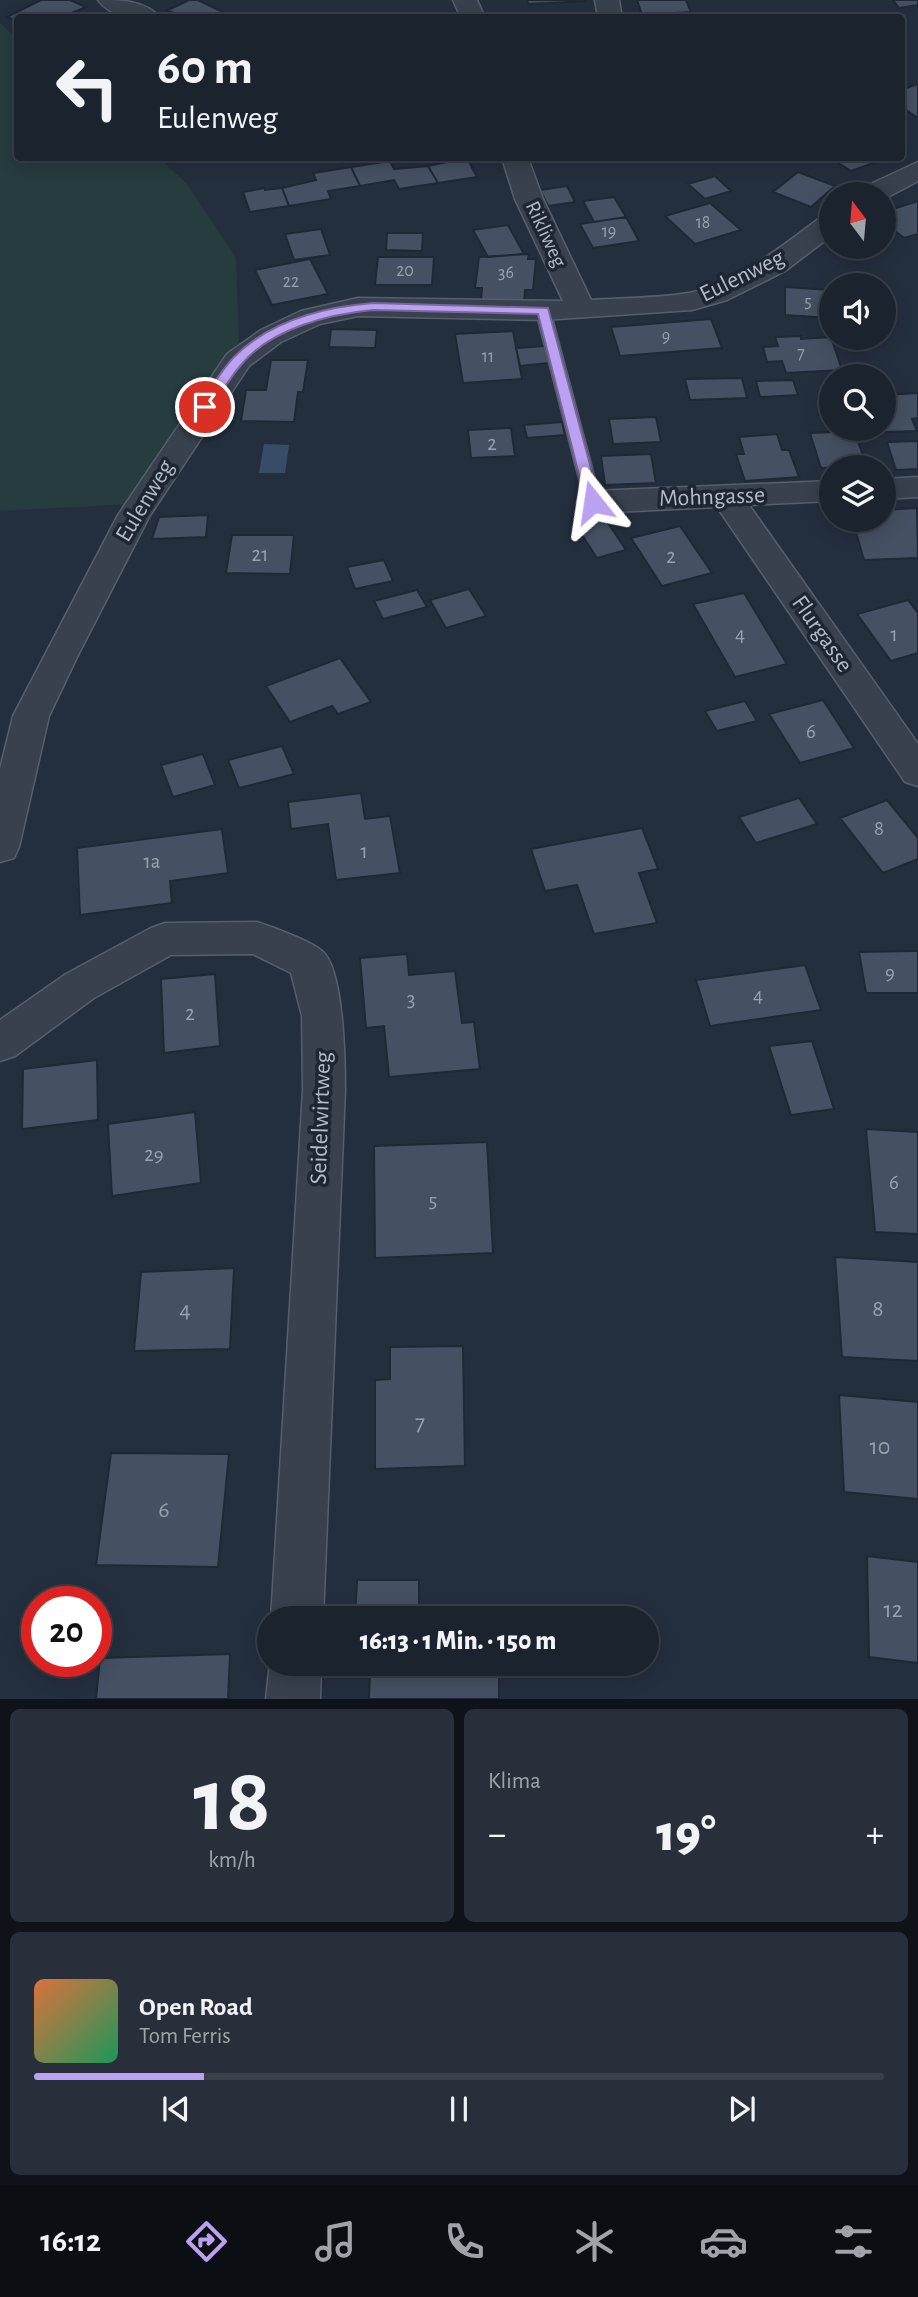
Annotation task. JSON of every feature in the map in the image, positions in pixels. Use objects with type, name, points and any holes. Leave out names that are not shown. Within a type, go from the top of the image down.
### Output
[{"type":"street","points":[[110,0],[140,14]]},
{"type":"street","name":"Rikliweg","points":[[516,161],[529,199],[581,309]]},
{"type":"street","points":[[895,182],[918,170]]},
{"type":"street","name":"Eulenweg","points":[[0,847],[16,715],[134,514],[238,360],[281,331],[311,317],[347,309],[373,307],[543,311],[692,301],[717,294],[775,265],[819,232]]},
{"type":"street","points":[[896,488],[918,487]]},
{"type":"street","name":"Mohngasse","points":[[593,502],[819,492]]},
{"type":"street","name":"Flurgasse","points":[[726,496],[918,772]]},
{"type":"street","name":"Seidelwirtweg","points":[[0,1043],[80,986],[165,939],[257,938],[309,963],[323,1016],[324,1090],[298,1606]]},
{"type":"street","points":[[293,1699],[294,1676]]},
{"type":"lane","points":[[543,311],[593,502]]},
{"type":"green space","points":[[0,23],[14,36],[14,161],[162,161],[186,183],[236,258],[239,342],[182,416],[130,504],[0,511]]},
{"type":"water","points":[[264,444],[289,445],[285,473],[259,473]]},
{"type":"building","points":[[41,0],[70,0],[86,7],[69,14],[14,14],[14,20],[7,17]]},
{"type":"building","points":[[189,0],[198,0],[225,13],[176,14],[168,10]]},
{"type":"building","points":[[527,0],[586,0],[586,1],[528,4]]},
{"type":"building","points":[[637,0],[686,0],[691,12],[658,14],[642,14]]},
{"type":"building","points":[[893,0],[918,0],[918,5],[899,8]]},
{"type":"building","points":[[918,84],[918,117],[905,110],[905,89]]},
{"type":"building","points":[[390,161],[394,169],[428,166],[438,183],[399,189],[394,180],[360,186],[351,167]]},
{"type":"building","points":[[469,161],[477,177],[438,183],[428,166]]},
{"type":"building","points":[[836,161],[879,161],[851,171]]},
{"type":"building","points":[[351,167],[360,186],[328,191],[331,199],[289,206],[282,188],[316,180],[313,173]]},
{"type":"building","points":[[798,172],[824,182],[819,182],[819,200],[811,207],[773,192]]},
{"type":"building","points":[[715,176],[731,191],[705,199],[688,184]]},
{"type":"building","points":[[567,186],[575,202],[548,206],[540,190]]},
{"type":"building","points":[[282,188],[289,206],[250,212],[243,192]]},
{"type":"building","points":[[614,197],[626,217],[594,222],[583,201]]},
{"type":"building","points":[[918,201],[918,234],[904,238],[896,232],[896,208]]},
{"type":"building","points":[[710,203],[741,230],[695,244],[665,216]]},
{"type":"building","points":[[626,217],[639,241],[593,248],[580,224]]},
{"type":"building","points":[[508,225],[524,254],[488,257],[473,230]]},
{"type":"building","points":[[321,229],[330,255],[294,260],[285,234]]},
{"type":"building","points":[[387,233],[423,233],[422,251],[386,250]]},
{"type":"building","points":[[529,254],[528,259],[536,259],[533,290],[525,290],[524,303],[481,301],[482,288],[475,288],[479,257]]},
{"type":"building","points":[[378,257],[434,257],[432,285],[375,285]]},
{"type":"building","points":[[310,259],[328,294],[272,305],[255,270]]},
{"type":"building","points":[[785,287],[819,289],[819,317],[785,315]]},
{"type":"building","points":[[711,319],[722,348],[620,356],[611,327]]},
{"type":"building","points":[[331,329],[377,330],[375,348],[329,347]]},
{"type":"building","points":[[513,331],[522,379],[463,383],[455,334]]},
{"type":"building","points":[[775,337],[819,338],[819,350],[835,350],[840,364],[819,364],[819,371],[786,373],[782,361],[767,362],[763,347],[778,346]]},
{"type":"building","points":[[545,346],[549,363],[520,366],[516,348]]},
{"type":"building","points":[[271,360],[308,360],[303,392],[298,392],[294,422],[241,421],[246,390],[266,390]]},
{"type":"building","points":[[742,378],[747,398],[690,400],[685,379]]},
{"type":"building","points":[[793,380],[798,395],[760,397],[756,381]]},
{"type":"building","points":[[918,393],[918,418],[912,419],[917,431],[896,432],[896,394]]},
{"type":"building","points":[[656,417],[661,442],[613,444],[609,419]]},
{"type":"building","points":[[562,422],[565,435],[527,438],[524,425]]},
{"type":"building","points":[[511,428],[515,456],[471,458],[468,430]]},
{"type":"building","points":[[810,433],[819,433],[819,441],[858,441],[863,455],[819,455],[819,462]]},
{"type":"building","points":[[777,434],[782,450],[789,450],[799,477],[745,481],[736,454],[744,454],[739,437]]},
{"type":"building","points":[[918,441],[918,469],[896,470],[896,455],[891,455],[887,442]]},
{"type":"building","points":[[651,454],[656,483],[605,485],[601,456]]},
{"type":"building","points":[[917,508],[918,558],[864,560],[856,532],[896,532],[896,509]]},
{"type":"building","points":[[600,511],[626,550],[597,558],[571,518]]},
{"type":"building","points":[[208,515],[206,537],[152,539],[159,517]]},
{"type":"building","points":[[680,526],[712,573],[662,586],[631,538]]},
{"type":"building","points":[[232,535],[294,535],[290,574],[226,573]]},
{"type":"building","points":[[384,560],[393,581],[355,589],[347,567]]},
{"type":"building","points":[[469,589],[486,616],[446,628],[430,600]]},
{"type":"building","points":[[417,590],[427,607],[383,619],[374,601]]},
{"type":"building","points":[[744,593],[787,664],[735,677],[693,604]]},
{"type":"building","points":[[908,600],[918,613],[918,653],[891,661],[857,614]]},
{"type":"building","points":[[340,658],[371,702],[338,714],[332,706],[290,722],[266,686]]},
{"type":"building","points":[[823,700],[854,748],[800,763],[769,714]]},
{"type":"building","points":[[745,701],[757,721],[717,731],[705,711]]},
{"type":"building","points":[[282,746],[294,774],[239,788],[228,760]]},
{"type":"building","points":[[203,754],[215,785],[173,797],[161,765]]},
{"type":"building","points":[[361,793],[365,819],[390,816],[400,873],[336,880],[328,824],[291,829],[288,802]]},
{"type":"building","points":[[799,798],[817,824],[756,843],[739,817]]},
{"type":"building","points":[[887,800],[918,838],[918,859],[883,873],[840,818]]},
{"type":"building","points":[[642,828],[658,869],[639,873],[657,923],[594,934],[577,885],[545,891],[531,849]]},
{"type":"building","points":[[222,829],[228,873],[170,881],[172,903],[80,915],[77,848]]},
{"type":"building","points":[[918,951],[918,993],[866,993],[859,952]]},
{"type":"building","points":[[407,954],[409,975],[455,971],[462,1023],[474,1022],[480,1069],[389,1077],[384,1026],[366,1028],[360,958]]},
{"type":"building","points":[[805,965],[821,1010],[710,1026],[696,980]]},
{"type":"building","points":[[215,974],[220,1046],[164,1053],[161,979]]},
{"type":"building","points":[[812,1041],[834,1109],[791,1115],[769,1046]]},
{"type":"building","points":[[97,1060],[98,1120],[22,1129],[23,1069]]},
{"type":"building","points":[[195,1112],[201,1183],[112,1196],[108,1124]]},
{"type":"building","points":[[866,1129],[918,1132],[918,1234],[875,1232]]},
{"type":"building","points":[[487,1142],[493,1253],[375,1258],[374,1146]]},
{"type":"building","points":[[835,1257],[918,1262],[918,1361],[842,1357]]},
{"type":"building","points":[[234,1268],[230,1349],[134,1351],[141,1272]]},
{"type":"building","points":[[463,1346],[465,1466],[375,1469],[375,1380],[390,1379],[390,1347]]},
{"type":"building","points":[[839,1395],[918,1402],[918,1499],[844,1492]]},
{"type":"building","points":[[111,1453],[229,1454],[218,1567],[96,1565]]},
{"type":"building","points":[[867,1556],[918,1562],[918,1663],[869,1657]]},
{"type":"building","points":[[357,1580],[419,1580],[419,1606],[356,1606]]},
{"type":"building","points":[[230,1654],[228,1699],[96,1699],[98,1677],[112,1677],[112,1658]]},
{"type":"building","points":[[370,1676],[499,1676],[499,1699],[369,1699]]},
{"type":"route","points":[[205,407],[238,360],[271,336],[311,317],[358,307],[543,311],[593,502]]}]
